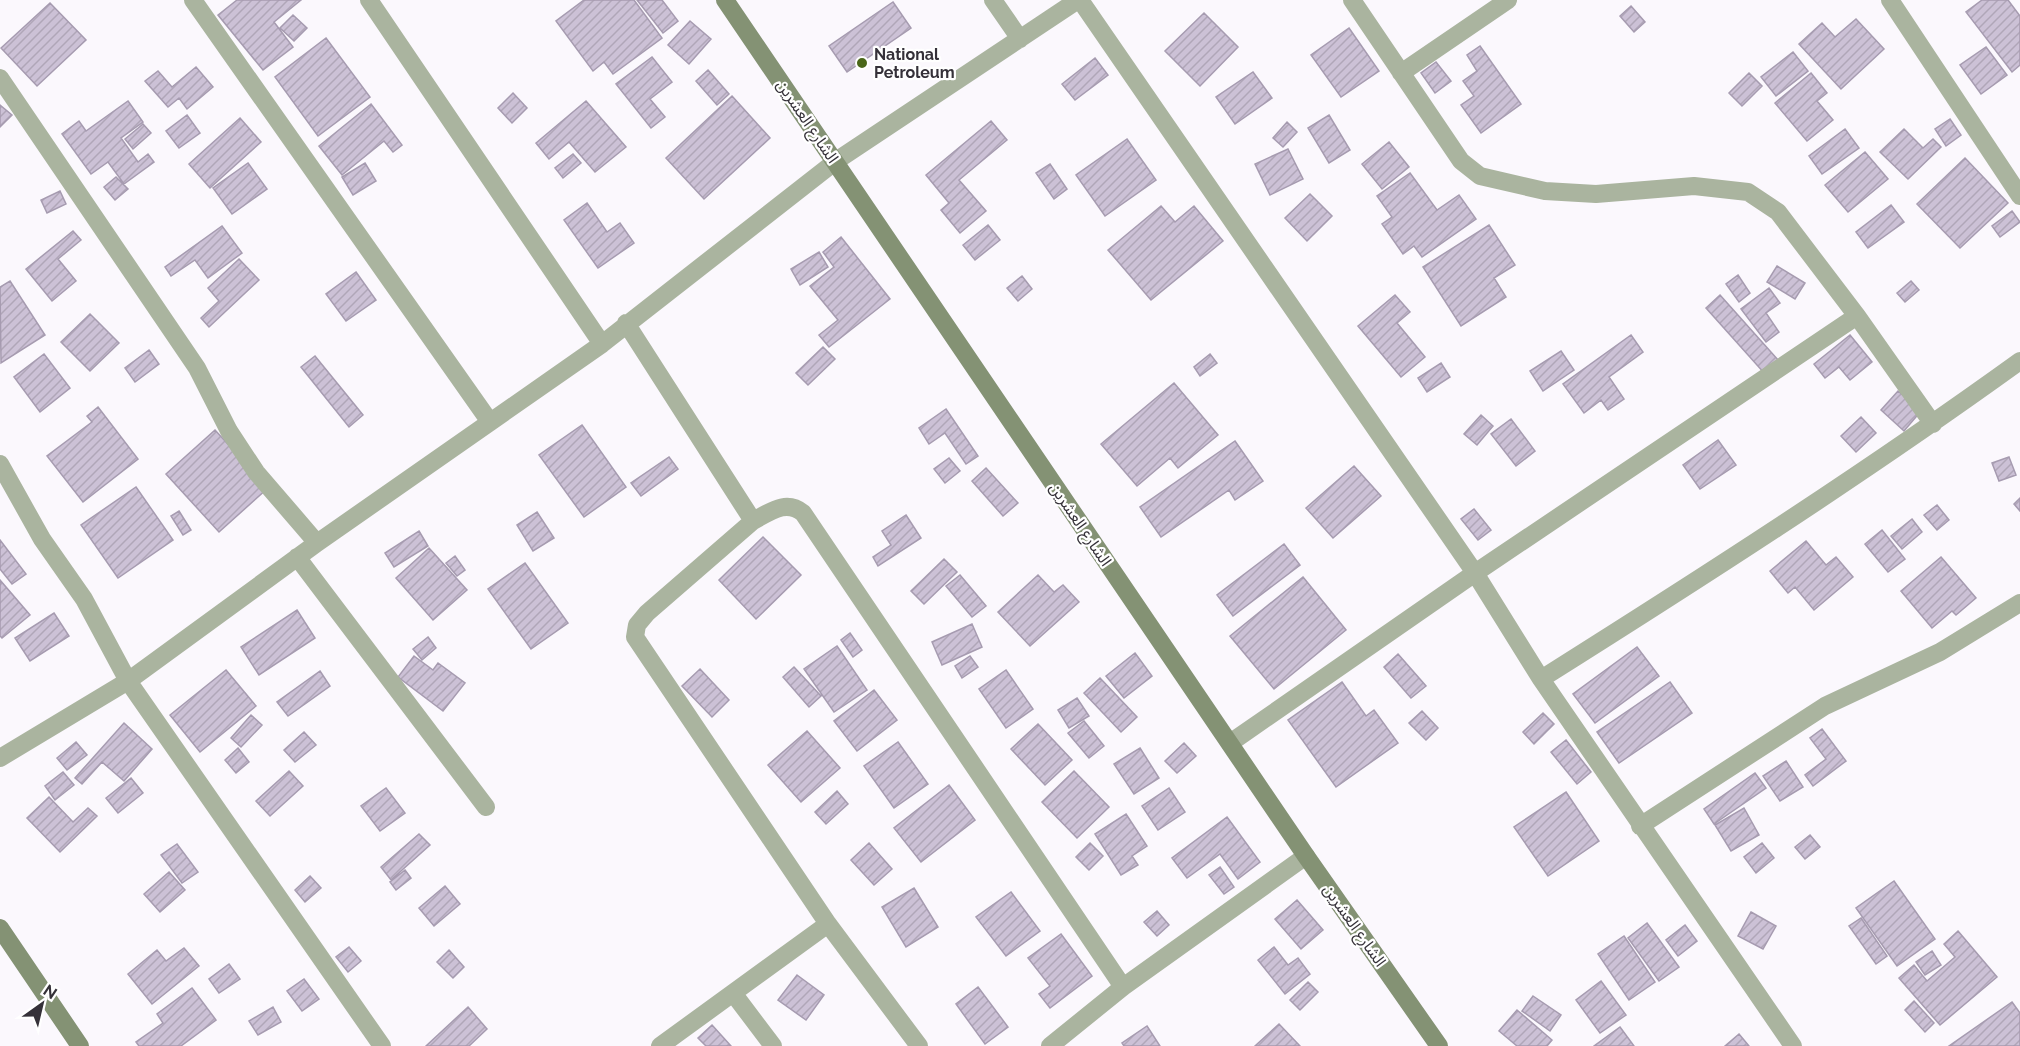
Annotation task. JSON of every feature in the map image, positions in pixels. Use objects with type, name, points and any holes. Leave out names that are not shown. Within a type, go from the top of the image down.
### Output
[{"type":"street","points":[[193,0],[490,422]]},
{"type":"street","points":[[369,0],[602,344]]},
{"type":"street","name":"الشارع العشرين","points":[[725,0],[1433,1044]]},
{"type":"street","points":[[993,0],[1020,39]]},
{"type":"street","points":[[0,758],[128,681],[297,557],[602,344],[836,161],[1079,0],[1475,573],[1541,679],[1793,1046]]},
{"type":"street","points":[[1352,0],[1461,161],[1480,176],[1545,191],[1596,194],[1694,186],[1748,192],[1778,212],[1857,316],[1933,424]]},
{"type":"street","points":[[1401,73],[1508,0]]},
{"type":"street","points":[[1890,0],[2018,189]]},
{"type":"street","points":[[0,78],[196,368],[229,431],[256,472],[317,543]]},
{"type":"street","points":[[1230,743],[1475,573],[1857,316]]},
{"type":"street","points":[[626,323],[753,521]]},
{"type":"street","points":[[1541,679],[1744,551],[1933,424],[2020,360]]},
{"type":"street","points":[[0,464],[42,539],[84,599],[128,681],[382,1046]]},
{"type":"street","points":[[919,1046],[828,924],[635,637],[638,625],[647,613],[753,521],[787,506],[795,507],[803,513],[1124,987]]},
{"type":"street","points":[[297,557],[486,807]]},
{"type":"street","points":[[1640,826],[1825,706],[1940,652],[2020,603]]},
{"type":"street","points":[[1050,1046],[1124,987],[1306,856]]},
{"type":"street","points":[[660,1046],[828,924]]},
{"type":"street","points":[[0,928],[80,1046]]},
{"type":"street","points":[[733,993],[773,1046]]},
{"type":"building","points":[[237,0],[301,0],[274,22],[293,47],[263,70],[218,15]]},
{"type":"building","points":[[584,0],[634,0],[662,38],[613,74],[604,62],[593,71],[556,21]]},
{"type":"building","points":[[637,0],[662,0],[678,21],[663,33]]},
{"type":"building","points":[[1982,0],[2008,0],[2020,16],[2020,65],[2012,72],[1966,12]]},
{"type":"building","points":[[893,2],[911,28],[847,72],[829,46]]},
{"type":"building","points":[[50,3],[86,40],[37,86],[1,48]]},
{"type":"building","points":[[1631,6],[1645,22],[1634,32],[1620,16]]},
{"type":"building","points":[[1204,13],[1238,47],[1200,86],[1165,51]]},
{"type":"building","points":[[293,15],[307,28],[294,41],[280,28]]},
{"type":"building","points":[[1856,19],[1884,49],[1841,89],[1799,44],[1822,23],[1835,37]]},
{"type":"building","points":[[690,21],[711,39],[689,64],[668,45]]},
{"type":"building","points":[[1349,28],[1379,71],[1341,97],[1311,55]]},
{"type":"building","points":[[326,38],[370,97],[318,136],[275,77]]},
{"type":"building","points":[[1480,46],[1521,104],[1481,133],[1461,105],[1474,96],[1463,81],[1477,71],[1467,55]]},
{"type":"building","points":[[1986,47],[2007,75],[1981,94],[1960,65]]},
{"type":"building","points":[[1793,52],[1808,71],[1776,96],[1761,77]]},
{"type":"building","points":[[652,57],[672,82],[650,99],[665,117],[651,128],[616,84]]},
{"type":"building","points":[[1095,58],[1108,75],[1075,100],[1062,84]]},
{"type":"building","points":[[1436,62],[1451,81],[1435,93],[1421,73]]},
{"type":"building","points":[[196,67],[213,87],[187,109],[179,98],[168,107],[145,81],[158,71],[172,87]]},
{"type":"building","points":[[708,70],[729,94],[717,105],[696,81]]},
{"type":"building","points":[[1253,72],[1272,98],[1235,124],[1216,97]]},
{"type":"building","points":[[1749,73],[1762,86],[1742,106],[1729,93]]},
{"type":"building","points":[[1811,73],[1827,93],[1817,101],[1833,120],[1807,141],[1775,103]]},
{"type":"building","points":[[513,93],[527,108],[512,123],[498,108]]},
{"type":"building","points":[[732,96],[770,138],[704,199],[666,158]]},
{"type":"building","points":[[128,101],[143,122],[121,138],[138,162],[148,154],[154,162],[124,184],[108,162],[91,174],[62,134],[79,121],[86,131]]},
{"type":"building","points":[[586,101],[626,147],[595,172],[569,142],[549,159],[536,143]]},
{"type":"building","points":[[371,104],[402,145],[393,152],[384,141],[342,175],[319,146]]},
{"type":"building","points":[[0,105],[12,115],[0,127]]},
{"type":"building","points":[[187,115],[200,133],[179,148],[166,131]]},
{"type":"building","points":[[1329,115],[1350,150],[1329,163],[1308,128]]},
{"type":"building","points":[[240,118],[261,142],[210,188],[189,164]]},
{"type":"building","points":[[1950,119],[1961,135],[1946,146],[1935,129]]},
{"type":"building","points":[[991,121],[1007,140],[959,180],[986,211],[960,233],[941,210],[949,203],[926,175]]},
{"type":"building","points":[[1287,122],[1297,132],[1283,147],[1273,138]]},
{"type":"building","points":[[143,124],[151,133],[133,149],[125,139]]},
{"type":"building","points":[[1845,129],[1859,148],[1822,174],[1809,156]]},
{"type":"building","points":[[1904,129],[1923,148],[1933,139],[1941,147],[1908,179],[1880,152]]},
{"type":"building","points":[[1127,139],[1156,180],[1105,216],[1076,175]]},
{"type":"building","points":[[1389,142],[1409,167],[1382,189],[1362,164]]},
{"type":"building","points":[[1288,149],[1303,179],[1270,195],[1255,164]]},
{"type":"building","points":[[1865,152],[1888,179],[1848,212],[1825,185]]},
{"type":"building","points":[[573,154],[581,163],[563,178],[555,168]]},
{"type":"building","points":[[1965,158],[2008,203],[1960,248],[1917,204]]},
{"type":"building","points":[[248,163],[267,189],[232,214],[213,188]]},
{"type":"building","points":[[365,163],[376,181],[353,195],[342,177]]},
{"type":"building","points":[[1050,164],[1067,189],[1054,199],[1036,173]]},
{"type":"building","points":[[1410,173],[1437,210],[1459,195],[1476,219],[1422,257],[1414,246],[1403,254],[1382,224],[1392,217],[1377,196]]},
{"type":"building","points":[[116,177],[128,189],[115,200],[104,187]]},
{"type":"building","points":[[60,191],[66,204],[47,213],[41,200]]},
{"type":"building","points":[[1310,194],[1332,216],[1307,241],[1285,218]]},
{"type":"building","points":[[587,203],[607,232],[620,223],[634,243],[598,268],[564,220]]},
{"type":"building","points":[[1891,205],[1904,222],[1868,248],[1856,232]]},
{"type":"building","points":[[1161,206],[1175,222],[1194,206],[1223,241],[1151,300],[1108,250]]},
{"type":"building","points":[[2012,211],[2020,222],[2000,237],[1992,226]]},
{"type":"building","points":[[988,225],[1000,240],[975,260],[963,245]]},
{"type":"building","points":[[1489,225],[1515,265],[1494,278],[1506,297],[1461,326],[1423,267]]},
{"type":"building","points":[[222,226],[242,253],[208,278],[195,260],[171,276],[165,267]]},
{"type":"building","points":[[73,231],[81,240],[58,259],[76,281],[52,301],[26,269]]},
{"type":"building","points":[[841,237],[890,299],[829,347],[819,335],[838,320],[810,286],[834,267],[823,252]]},
{"type":"building","points":[[819,252],[828,267],[800,285],[791,269]]},
{"type":"building","points":[[239,259],[259,280],[209,327],[201,318],[219,301],[208,288]]},
{"type":"building","points":[[1777,266],[1805,283],[1795,299],[1767,282]]},
{"type":"building","points":[[356,272],[376,300],[346,321],[326,294]]},
{"type":"building","points":[[1738,275],[1750,293],[1739,302],[1726,284]]},
{"type":"building","points":[[1022,276],[1032,289],[1018,301],[1007,288]]},
{"type":"building","points":[[10,281],[45,335],[1,363],[0,287]]},
{"type":"building","points":[[1911,281],[1919,290],[1905,302],[1897,293]]},
{"type":"building","points":[[1769,288],[1780,303],[1766,313],[1779,332],[1766,342],[1741,309]]},
{"type":"building","points":[[1395,295],[1410,312],[1397,323],[1425,357],[1401,377],[1358,326]]},
{"type":"building","points":[[1720,295],[1779,361],[1765,374],[1706,308]]},
{"type":"building","points":[[90,314],[119,343],[90,371],[61,342]]},
{"type":"building","points":[[1631,335],[1643,352],[1609,377],[1624,399],[1608,410],[1601,400],[1584,413],[1563,384]]},
{"type":"building","points":[[1850,335],[1872,362],[1850,380],[1839,367],[1825,378],[1814,364]]},
{"type":"building","points":[[823,347],[835,359],[808,385],[796,373]]},
{"type":"building","points":[[149,350],[159,364],[135,382],[125,368]]},
{"type":"building","points":[[1561,351],[1574,370],[1543,391],[1530,371]]},
{"type":"building","points":[[44,354],[70,388],[40,412],[14,377]]},
{"type":"building","points":[[1210,354],[1217,363],[1200,376],[1194,367]]},
{"type":"building","points":[[315,356],[363,415],[349,427],[301,367]]},
{"type":"building","points":[[1441,363],[1450,377],[1427,392],[1418,378]]},
{"type":"building","points":[[1174,383],[1218,435],[1178,468],[1170,458],[1137,486],[1101,444]]},
{"type":"building","points":[[1898,391],[1921,411],[1904,431],[1881,410]]},
{"type":"building","points":[[98,407],[138,459],[83,502],[47,456],[92,422],[87,416]]},
{"type":"building","points":[[946,409],[978,456],[966,464],[945,433],[929,444],[919,428]]},
{"type":"building","points":[[1481,415],[1493,426],[1477,445],[1464,434]]},
{"type":"building","points":[[1861,417],[1876,433],[1856,452],[1841,436]]},
{"type":"building","points":[[1511,419],[1535,451],[1516,466],[1491,434]]},
{"type":"building","points":[[582,425],[626,487],[584,517],[539,455]]},
{"type":"building","points":[[215,430],[268,488],[219,532],[166,474]]},
{"type":"building","points":[[1718,440],[1736,465],[1700,489],[1683,465]]},
{"type":"building","points":[[1235,441],[1263,481],[1235,500],[1229,490],[1161,537],[1140,507]]},
{"type":"building","points":[[669,457],[678,469],[641,496],[631,483]]},
{"type":"building","points":[[2009,457],[2016,475],[1999,481],[1992,463]]},
{"type":"building","points":[[949,458],[960,471],[945,483],[934,469]]},
{"type":"building","points":[[1354,466],[1381,496],[1333,538],[1306,508]]},
{"type":"building","points":[[986,468],[1018,503],[1003,516],[972,481]]},
{"type":"building","points":[[136,487],[173,540],[118,578],[81,525]]},
{"type":"building","points":[[2020,498],[2020,511],[2014,504]]},
{"type":"building","points":[[1937,505],[1949,520],[1937,530],[1924,515]]},
{"type":"building","points":[[1474,509],[1491,530],[1478,540],[1461,519]]},
{"type":"building","points":[[179,511],[191,530],[183,535],[171,516]]},
{"type":"building","points":[[537,512],[554,538],[533,551],[517,525]]},
{"type":"building","points":[[906,515],[921,538],[878,566],[873,557],[891,545],[882,531]]},
{"type":"building","points":[[1912,519],[1922,532],[1902,549],[1891,536]]},
{"type":"building","points":[[1882,530],[1905,559],[1888,572],[1865,544]]},
{"type":"building","points":[[419,531],[428,546],[394,567],[385,553]]},
{"type":"building","points":[[763,537],[801,575],[756,619],[719,580]]},
{"type":"building","points":[[0,540],[26,574],[12,584],[0,569]]},
{"type":"building","points":[[1806,541],[1826,565],[1836,557],[1853,577],[1814,610],[1795,587],[1788,593],[1770,571]]},
{"type":"building","points":[[1284,544],[1300,565],[1233,616],[1217,595]]},
{"type":"building","points":[[429,548],[467,590],[433,620],[396,578]]},
{"type":"building","points":[[455,556],[465,570],[457,576],[446,563]]},
{"type":"building","points":[[1941,557],[1976,598],[1956,615],[1952,611],[1932,628],[1901,591]]},
{"type":"building","points":[[944,559],[957,572],[924,604],[911,591]]},
{"type":"building","points":[[525,563],[568,623],[531,649],[488,589]]},
{"type":"building","points":[[960,575],[986,606],[972,617],[946,586]]},
{"type":"building","points":[[1038,575],[1054,592],[1063,585],[1079,602],[1030,646],[998,612]]},
{"type":"building","points":[[1303,577],[1346,630],[1274,689],[1230,636]]},
{"type":"building","points":[[0,580],[30,615],[2,638],[0,636]]},
{"type":"building","points":[[297,610],[315,638],[259,675],[241,647]]},
{"type":"building","points":[[54,613],[69,636],[30,661],[15,638]]},
{"type":"building","points":[[972,624],[982,647],[942,665],[932,642]]},
{"type":"building","points":[[850,633],[862,650],[853,657],[841,640]]},
{"type":"building","points":[[428,637],[436,648],[422,660],[413,649]]},
{"type":"building","points":[[837,646],[867,690],[834,712],[804,669]]},
{"type":"building","points":[[1637,647],[1659,676],[1595,723],[1573,694]]},
{"type":"building","points":[[1135,653],[1152,676],[1124,698],[1106,676]]},
{"type":"building","points":[[1398,654],[1426,686],[1411,698],[1384,667]]},
{"type":"building","points":[[414,656],[433,670],[438,663],[465,683],[443,711],[398,677]]},
{"type":"building","points":[[970,656],[978,667],[962,678],[955,666]]},
{"type":"building","points":[[794,667],[821,696],[809,707],[783,677]]},
{"type":"building","points":[[700,669],[729,700],[712,717],[682,686]]},
{"type":"building","points":[[226,670],[256,706],[200,752],[170,715]]},
{"type":"building","points":[[1006,670],[1033,709],[1006,728],[979,689]]},
{"type":"building","points":[[320,671],[330,686],[288,716],[277,702]]},
{"type":"building","points":[[1100,678],[1137,717],[1121,732],[1084,693]]},
{"type":"building","points":[[1342,682],[1366,716],[1374,710],[1398,743],[1336,787],[1288,720]]},
{"type":"building","points":[[1670,682],[1692,713],[1619,763],[1597,732]]},
{"type":"building","points":[[874,690],[897,720],[857,751],[834,721]]},
{"type":"building","points":[[1077,698],[1089,716],[1069,728],[1058,710]]},
{"type":"building","points":[[1422,711],[1438,728],[1426,740],[1409,723]]},
{"type":"building","points":[[1543,713],[1554,724],[1534,744],[1523,732]]},
{"type":"building","points":[[251,715],[262,725],[241,747],[231,738]]},
{"type":"building","points":[[1084,721],[1104,746],[1089,758],[1068,733]]},
{"type":"building","points":[[124,723],[152,749],[124,781],[102,762],[82,784],[75,778]]},
{"type":"building","points":[[1038,724],[1072,760],[1045,785],[1011,749]]},
{"type":"building","points":[[1822,729],[1846,761],[1813,786],[1805,775],[1826,759],[1810,738]]},
{"type":"building","points":[[807,731],[840,768],[801,802],[768,765]]},
{"type":"building","points":[[304,732],[316,745],[295,762],[284,750]]},
{"type":"building","points":[[1566,740],[1591,772],[1577,784],[1551,752]]},
{"type":"building","points":[[76,742],[87,755],[67,770],[57,758]]},
{"type":"building","points":[[898,742],[928,784],[894,808],[864,766]]},
{"type":"building","points":[[1184,743],[1196,756],[1177,773],[1165,761]]},
{"type":"building","points":[[238,748],[249,762],[236,773],[225,760]]},
{"type":"building","points":[[1140,748],[1159,778],[1134,794],[1114,764]]},
{"type":"building","points":[[1786,761],[1803,787],[1780,801],[1763,776]]},
{"type":"building","points":[[289,771],[303,786],[270,816],[256,801]]},
{"type":"building","points":[[1074,771],[1109,807],[1077,838],[1042,802]]},
{"type":"building","points":[[63,772],[74,785],[55,800],[45,786]]},
{"type":"building","points":[[1755,773],[1766,788],[1714,824],[1704,809]]},
{"type":"building","points":[[131,778],[143,793],[118,813],[106,798]]},
{"type":"building","points":[[949,785],[975,820],[921,862],[894,828]]},
{"type":"building","points":[[386,788],[405,813],[380,831],[361,806]]},
{"type":"building","points":[[1169,788],[1185,812],[1158,830],[1142,806]]},
{"type":"building","points":[[837,791],[848,804],[826,824],[815,812]]},
{"type":"building","points":[[1566,792],[1599,841],[1548,876],[1514,827]]},
{"type":"building","points":[[49,797],[73,822],[88,808],[97,816],[60,852],[27,818]]},
{"type":"building","points":[[1744,808],[1759,835],[1731,851],[1715,825]]},
{"type":"building","points":[[1126,814],[1147,846],[1132,856],[1138,865],[1121,875],[1095,834]]},
{"type":"building","points":[[1227,817],[1260,862],[1238,879],[1220,854],[1187,878],[1172,858]]},
{"type":"building","points":[[419,834],[430,845],[391,880],[381,867]]},
{"type":"building","points":[[1810,835],[1820,847],[1805,859],[1795,847]]},
{"type":"building","points":[[869,843],[892,869],[874,885],[851,860]]},
{"type":"building","points":[[1090,843],[1103,856],[1089,870],[1076,857]]},
{"type":"building","points":[[1762,843],[1774,858],[1756,873],[1744,857]]},
{"type":"building","points":[[177,844],[198,872],[182,883],[161,855]]},
{"type":"building","points":[[1220,867],[1234,887],[1224,894],[1209,875]]},
{"type":"building","points":[[405,870],[411,878],[396,890],[390,882]]},
{"type":"building","points":[[169,872],[185,890],[160,912],[144,894]]},
{"type":"building","points":[[310,876],[321,888],[305,902],[295,890]]},
{"type":"building","points":[[1894,881],[1935,939],[1897,966],[1856,908]]},
{"type":"building","points":[[445,886],[460,904],[434,926],[419,908]]},
{"type":"building","points":[[914,888],[938,927],[906,947],[882,907]]},
{"type":"building","points":[[1011,892],[1040,931],[1006,956],[976,917]]},
{"type":"building","points":[[1297,900],[1323,930],[1301,949],[1275,919]]},
{"type":"building","points":[[1157,911],[1169,925],[1157,936],[1144,922]]},
{"type":"building","points":[[1751,912],[1776,926],[1763,949],[1738,936]]},
{"type":"building","points":[[1861,918],[1887,956],[1876,964],[1849,926]]},
{"type":"building","points":[[1647,923],[1679,967],[1659,981],[1628,938]]},
{"type":"building","points":[[1685,925],[1697,941],[1678,956],[1666,940]]},
{"type":"building","points":[[1958,931],[1997,977],[1940,1025],[1899,978],[1914,965],[1927,981],[1955,957],[1944,944]]},
{"type":"building","points":[[1061,934],[1092,976],[1050,1008],[1039,994],[1050,986],[1028,958]]},
{"type":"building","points":[[1624,936],[1655,982],[1629,1000],[1598,954]]},
{"type":"building","points":[[349,947],[361,961],[348,972],[336,957]]},
{"type":"building","points":[[1274,947],[1288,965],[1298,958],[1310,974],[1285,994],[1258,960]]},
{"type":"building","points":[[184,948],[199,966],[152,1004],[128,974],[157,950],[166,961]]},
{"type":"building","points":[[449,950],[464,967],[453,978],[437,962]]},
{"type":"building","points":[[1932,951],[1941,965],[1925,975],[1916,962]]},
{"type":"building","points":[[229,964],[240,979],[219,993],[209,979]]},
{"type":"building","points":[[797,975],[824,995],[806,1020],[778,1000]]},
{"type":"building","points":[[304,979],[319,999],[302,1011],[287,991]]},
{"type":"building","points":[[1601,981],[1626,1015],[1600,1033],[1576,1000]]},
{"type":"building","points":[[1308,982],[1318,992],[1300,1010],[1290,1000]]},
{"type":"building","points":[[978,987],[1008,1027],[985,1044],[956,1004]]},
{"type":"building","points":[[192,988],[216,1020],[181,1046],[139,1046],[136,1042],[163,1023],[157,1014]]},
{"type":"building","points":[[1533,996],[1561,1015],[1550,1031],[1522,1011]]},
{"type":"building","points":[[1914,1001],[1934,1023],[1925,1032],[1905,1010]]},
{"type":"building","points":[[2012,1002],[2020,1013],[2020,1046],[1949,1046]]},
{"type":"building","points":[[273,1007],[281,1022],[258,1035],[249,1021]]},
{"type":"building","points":[[468,1007],[487,1029],[469,1046],[426,1046]]},
{"type":"building","points":[[1517,1010],[1552,1040],[1547,1046],[1517,1046],[1499,1031]]},
{"type":"building","points":[[1279,1024],[1300,1046],[1255,1046]]},
{"type":"building","points":[[712,1025],[731,1046],[706,1046],[698,1038]]},
{"type":"building","points":[[1147,1026],[1160,1046],[1124,1046],[1122,1043]]},
{"type":"building","points":[[1620,1027],[1634,1046],[1594,1046]]},
{"type":"building","points":[[1739,1034],[1749,1046],[1725,1046]]},
{"type":"place","name":"National Petroleum","points":[[862,63]]}]
